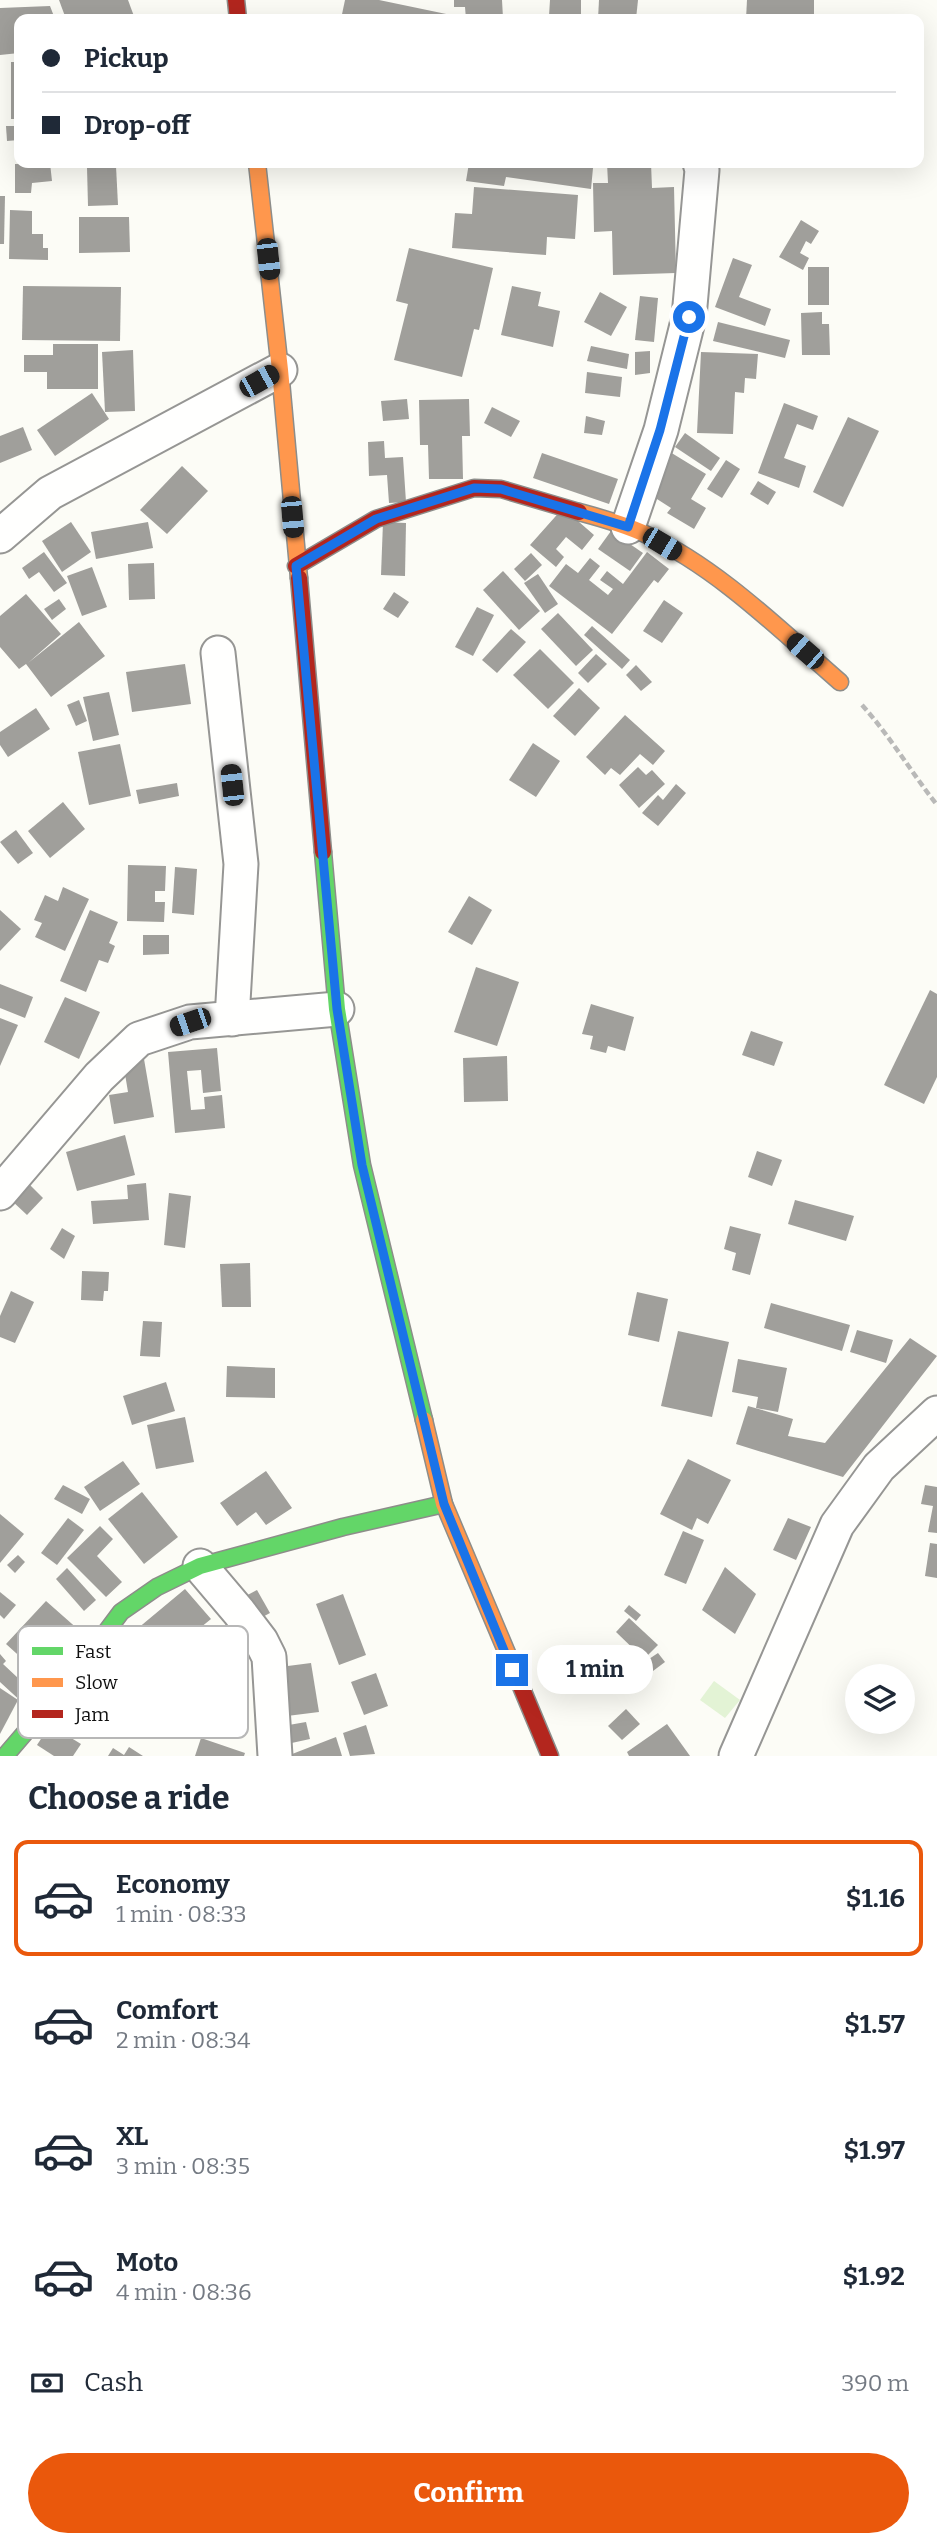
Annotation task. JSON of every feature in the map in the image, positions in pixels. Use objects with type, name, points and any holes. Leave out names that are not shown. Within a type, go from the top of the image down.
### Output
[{"type":"main road","points":[[258,168],[280,370],[337,1009],[362,1165],[444,1504],[531,1717],[550,1756]]},
{"type":"main road","points":[[296,566],[376,519],[474,488],[501,489],[645,534],[707,572],[752,605],[840,682]]},
{"type":"main road","points":[[111,1626],[121,1612],[157,1587],[200,1566],[343,1527],[444,1504]]},
{"type":"main road","points":[[5,1756],[20,1738]]},
{"type":"street","points":[[628,527],[660,430],[689,317],[701,168]]},
{"type":"street","points":[[0,536],[50,493],[280,370]]},
{"type":"street","points":[[218,653],[241,864],[232,1019]]},
{"type":"street","points":[[0,1193],[99,1077],[139,1039],[190,1022],[337,1009]]},
{"type":"street","points":[[736,1756],[837,1525],[879,1467],[937,1413]]},
{"type":"street","points":[[200,1566],[261,1641],[269,1657],[275,1756]]},
{"type":"path","points":[[840,682],[882,727],[937,805]]},
{"type":"green space","points":[[714,1681],[740,1700],[725,1718],[700,1700]]},
{"type":"building","points":[[59,0],[128,0],[133,14],[64,14]]},
{"type":"building","points":[[345,0],[379,0],[446,14],[342,14]]},
{"type":"building","points":[[454,0],[502,0],[503,14],[466,14],[465,7],[454,7]]},
{"type":"building","points":[[550,0],[581,0],[581,14],[549,14]]},
{"type":"building","points":[[599,0],[638,0],[637,14],[598,14]]},
{"type":"building","points":[[747,0],[814,0],[814,14],[746,14]]},
{"type":"building","points":[[50,6],[53,14],[14,14],[14,54],[0,55],[0,8]]},
{"type":"building","points":[[11,62],[14,62],[14,119],[11,119]]},
{"type":"building","points":[[6,126],[14,126],[14,140],[7,141]]},
{"type":"building","points":[[15,168],[51,168],[52,181],[32,183],[31,193],[15,193]]},
{"type":"building","points":[[87,168],[116,168],[118,205],[88,206]]},
{"type":"building","points":[[468,168],[593,168],[591,189],[506,177],[504,186],[466,181]]},
{"type":"building","points":[[607,168],[651,168],[652,188],[674,187],[676,273],[613,275],[612,231],[594,232],[593,183],[608,183]]},
{"type":"building","points":[[474,187],[578,195],[575,239],[547,237],[546,255],[452,248],[455,213],[472,214]]},
{"type":"building","points":[[0,196],[5,196],[4,244],[0,244]]},
{"type":"building","points":[[10,210],[32,211],[32,234],[43,234],[43,248],[48,248],[48,260],[9,259]]},
{"type":"building","points":[[79,217],[129,217],[130,252],[79,253]]},
{"type":"building","points":[[801,220],[819,231],[811,244],[806,241],[800,253],[809,258],[803,270],[779,257]]},
{"type":"building","points":[[409,248],[493,268],[479,330],[474,329],[462,377],[394,360],[408,304],[396,301]]},
{"type":"building","points":[[733,258],[752,265],[739,297],[771,309],[765,326],[715,307]]},
{"type":"building","points":[[808,267],[829,267],[829,305],[808,305]]},
{"type":"building","points":[[23,286],[121,287],[120,341],[22,340]]},
{"type":"building","points":[[512,286],[541,292],[538,306],[560,311],[553,347],[501,335]]},
{"type":"building","points":[[600,292],[627,307],[611,336],[584,322]]},
{"type":"building","points":[[640,296],[658,298],[654,342],[635,340]]},
{"type":"building","points":[[822,312],[822,324],[829,324],[830,355],[802,355],[801,313]]},
{"type":"building","points":[[718,322],[790,340],[785,358],[713,341]]},
{"type":"building","points":[[53,344],[98,344],[98,389],[47,389],[47,372],[24,372],[24,355],[53,355]]},
{"type":"building","points":[[591,346],[629,354],[627,369],[587,361]]},
{"type":"building","points":[[133,350],[135,411],[105,412],[102,352]]},
{"type":"building","points":[[650,351],[650,373],[635,375],[635,352]]},
{"type":"building","points":[[701,352],[758,354],[756,379],[745,378],[744,393],[735,392],[733,434],[697,433]]},
{"type":"building","points":[[587,372],[622,377],[620,397],[585,393]]},
{"type":"building","points":[[92,393],[109,419],[55,456],[37,430]]},
{"type":"building","points":[[407,399],[409,419],[383,421],[381,401]]},
{"type":"building","points":[[469,399],[470,436],[462,436],[463,479],[429,479],[428,445],[420,445],[419,400]]},
{"type":"building","points":[[784,403],[818,416],[813,430],[797,424],[784,458],[806,466],[799,488],[758,473]]},
{"type":"building","points":[[492,407],[520,421],[511,437],[484,423]]},
{"type":"building","points":[[586,416],[605,421],[602,435],[584,433]]},
{"type":"building","points":[[848,417],[879,431],[843,507],[813,492]]},
{"type":"building","points":[[23,427],[32,450],[0,463],[0,436]]},
{"type":"building","points":[[685,433],[720,458],[711,471],[675,447]]},
{"type":"building","points":[[384,441],[385,458],[403,457],[406,502],[389,503],[387,475],[369,476],[368,442]]},
{"type":"building","points":[[670,452],[706,474],[691,499],[706,508],[694,529],[667,513],[671,508],[646,492]]},
{"type":"building","points":[[542,453],[618,479],[609,504],[533,478]]},
{"type":"building","points":[[726,460],[740,469],[722,498],[707,489]]},
{"type":"building","points":[[182,466],[208,491],[167,534],[140,510]]},
{"type":"building","points":[[758,481],[776,492],[768,505],[750,494]]},
{"type":"building","points":[[563,508],[594,535],[582,550],[566,537],[556,549],[564,557],[556,567],[530,545]]},
{"type":"building","points":[[71,522],[91,552],[62,572],[42,541]]},
{"type":"building","points":[[148,522],[153,548],[96,559],[91,532]]},
{"type":"building","points":[[383,522],[406,523],[405,576],[381,575]]},
{"type":"building","points":[[611,531],[643,553],[630,571],[598,549]]},
{"type":"building","points":[[44,552],[67,583],[54,592],[39,572],[29,579],[22,568]]},
{"type":"building","points":[[647,552],[669,569],[658,583],[654,580],[612,634],[549,586],[566,564],[578,573],[590,558],[600,566],[589,580],[608,595],[613,589],[600,580],[607,571],[623,584]]},
{"type":"building","points":[[531,553],[542,565],[525,581],[514,569]]},
{"type":"building","points":[[154,563],[155,599],[129,600],[128,564]]},
{"type":"building","points":[[92,567],[107,607],[82,616],[67,576]]},
{"type":"building","points":[[503,571],[540,611],[519,630],[483,590]]},
{"type":"building","points":[[538,574],[558,604],[545,613],[524,583]]},
{"type":"building","points":[[394,592],[409,602],[398,618],[383,609]]},
{"type":"building","points":[[26,594],[61,634],[28,663],[79,622],[105,656],[51,697],[26,664],[19,669],[0,647],[0,616]]},
{"type":"building","points":[[59,599],[66,609],[52,620],[44,609]]},
{"type":"building","points":[[664,600],[683,613],[662,643],[643,631]]},
{"type":"building","points":[[477,607],[494,615],[473,656],[455,647]]},
{"type":"building","points":[[558,613],[593,650],[576,666],[541,629]]},
{"type":"building","points":[[592,626],[630,660],[622,669],[584,635]]},
{"type":"building","points":[[511,629],[526,642],[497,673],[482,660]]},
{"type":"building","points":[[540,649],[574,683],[548,709],[513,675]]},
{"type":"building","points":[[596,654],[607,664],[588,683],[578,673]]},
{"type":"building","points":[[185,664],[191,704],[132,712],[126,672]]},
{"type":"building","points":[[636,665],[652,682],[641,691],[626,675]]},
{"type":"building","points":[[579,688],[600,708],[575,736],[553,716]]},
{"type":"building","points":[[109,692],[119,735],[93,741],[83,697]]},
{"type":"building","points":[[79,700],[87,721],[76,726],[67,705]]},
{"type":"building","points":[[36,708],[50,729],[8,757],[0,745],[0,732]]},
{"type":"building","points":[[625,715],[665,751],[653,765],[640,754],[620,775],[611,768],[605,775],[586,757]]},
{"type":"building","points":[[533,743],[560,761],[536,797],[509,780]]},
{"type":"building","points":[[120,744],[131,796],[89,805],[78,752]]},
{"type":"building","points":[[638,767],[646,775],[652,770],[665,784],[639,808],[619,785]]},
{"type":"building","points":[[177,783],[179,796],[139,804],[136,790]]},
{"type":"building","points":[[676,784],[686,793],[658,826],[642,813],[658,795],[663,800]]},
{"type":"building","points":[[63,802],[85,829],[50,858],[28,831]]},
{"type":"building","points":[[16,830],[33,853],[18,864],[0,842]]},
{"type":"building","points":[[128,865],[166,866],[165,891],[155,891],[155,902],[165,902],[164,922],[127,921]]},
{"type":"building","points":[[175,867],[197,869],[194,915],[172,913]]},
{"type":"building","points":[[63,887],[89,899],[65,951],[35,937],[42,923],[34,920],[45,895],[58,901]]},
{"type":"building","points":[[469,896],[492,910],[472,945],[448,932]]},
{"type":"building","points":[[0,910],[21,929],[0,951]]},
{"type":"building","points":[[90,910],[118,922],[109,943],[115,946],[108,963],[99,960],[86,992],[60,981]]},
{"type":"building","points":[[143,935],[169,935],[169,954],[143,955]]},
{"type":"building","points":[[476,967],[519,982],[497,1046],[454,1032]]},
{"type":"building","points":[[0,984],[33,997],[25,1018],[0,1008]]},
{"type":"building","points":[[930,990],[937,994],[937,1077],[924,1104],[884,1085]]},
{"type":"building","points":[[65,997],[100,1012],[79,1059],[44,1042]]},
{"type":"building","points":[[591,1004],[634,1017],[625,1051],[608,1046],[606,1053],[590,1049],[593,1036],[582,1034]]},
{"type":"building","points":[[0,1018],[18,1025],[0,1066]]},
{"type":"building","points":[[751,1031],[783,1042],[774,1066],[742,1055]]},
{"type":"building","points":[[217,1048],[221,1091],[203,1093],[201,1070],[187,1071],[191,1110],[205,1109],[204,1097],[222,1095],[225,1128],[175,1133],[168,1052]]},
{"type":"building","points":[[507,1056],[508,1101],[464,1102],[463,1058]]},
{"type":"building","points":[[144,1059],[154,1117],[114,1124],[109,1095],[128,1092],[123,1062]]},
{"type":"building","points":[[125,1135],[135,1175],[77,1191],[66,1152]]},
{"type":"building","points":[[757,1151],[782,1160],[772,1186],[748,1177]]},
{"type":"building","points":[[27,1182],[43,1198],[27,1215],[10,1199]]},
{"type":"building","points":[[146,1183],[149,1220],[93,1224],[91,1201],[128,1199],[127,1185]]},
{"type":"building","points":[[169,1193],[191,1196],[185,1248],[164,1245]]},
{"type":"building","points":[[795,1200],[854,1216],[846,1241],[788,1224]]},
{"type":"building","points":[[730,1226],[761,1234],[750,1275],[732,1270],[736,1253],[724,1249]]},
{"type":"building","points":[[62,1228],[75,1236],[64,1259],[50,1249]]},
{"type":"building","points":[[250,1263],[251,1307],[222,1307],[220,1264]]},
{"type":"building","points":[[82,1271],[109,1272],[108,1291],[104,1291],[103,1301],[81,1300]]},
{"type":"building","points":[[11,1291],[34,1302],[15,1343],[0,1337],[0,1316]]},
{"type":"building","points":[[637,1292],[668,1299],[659,1342],[628,1335]]},
{"type":"building","points":[[771,1303],[850,1325],[842,1351],[764,1328]]},
{"type":"building","points":[[143,1321],[162,1322],[160,1357],[140,1356]]},
{"type":"building","points":[[857,1330],[893,1340],[886,1363],[850,1352]]},
{"type":"building","points":[[678,1331],[729,1342],[712,1417],[661,1406]]},
{"type":"building","points":[[910,1338],[937,1356],[843,1477],[736,1444],[748,1406],[793,1419],[788,1436],[825,1443]]},
{"type":"building","points":[[738,1359],[787,1368],[778,1412],[756,1408],[758,1397],[732,1392]]},
{"type":"building","points":[[227,1366],[275,1368],[275,1398],[226,1397]]},
{"type":"building","points":[[166,1382],[175,1411],[132,1425],[123,1396]]},
{"type":"building","points":[[185,1417],[194,1462],[156,1469],[147,1425]]},
{"type":"building","points":[[688,1459],[731,1480],[708,1524],[697,1518],[692,1530],[660,1514]]},
{"type":"building","points":[[123,1461],[140,1484],[100,1511],[84,1487]]},
{"type":"building","points":[[266,1471],[292,1508],[266,1525],[256,1512],[237,1526],[220,1503]]},
{"type":"building","points":[[63,1485],[90,1499],[82,1514],[54,1499]]},
{"type":"building","points":[[925,1485],[937,1487],[937,1533],[928,1532],[933,1506],[921,1504]]},
{"type":"building","points":[[142,1492],[178,1537],[144,1564],[108,1519]]},
{"type":"building","points":[[0,1514],[24,1534],[0,1563]]},
{"type":"building","points":[[68,1518],[84,1530],[57,1565],[41,1553]]},
{"type":"building","points":[[788,1518],[811,1527],[796,1560],[773,1550]]},
{"type":"building","points":[[100,1526],[113,1539],[97,1556],[122,1582],[106,1597],[67,1558]]},
{"type":"building","points":[[683,1531],[704,1540],[686,1584],[664,1575]]},
{"type":"building","points":[[930,1543],[937,1544],[937,1578],[925,1576]]},
{"type":"building","points":[[18,1555],[25,1562],[15,1573],[7,1565]]},
{"type":"building","points":[[725,1567],[756,1594],[735,1634],[702,1610]]},
{"type":"building","points":[[67,1568],[96,1600],[84,1611],[56,1579]]},
{"type":"building","points":[[185,1589],[211,1619],[202,1626],[141,1626]]},
{"type":"building","points":[[257,1590],[270,1613],[246,1626],[238,1626],[227,1606]]},
{"type":"building","points":[[0,1592],[16,1605],[4,1619],[0,1615]]},
{"type":"building","points":[[343,1594],[366,1655],[339,1665],[316,1604]]},
{"type":"building","points":[[46,1601],[74,1626],[23,1626]]},
{"type":"building","points":[[629,1605],[641,1615],[636,1621],[624,1611]]},
{"type":"building","points":[[629,1618],[658,1645],[644,1659],[616,1632]]},
{"type":"building","points":[[18,1631],[18,1655],[6,1644]]},
{"type":"building","points":[[628,1648],[643,1663],[633,1672],[619,1657]]},
{"type":"building","points":[[658,1653],[665,1662],[653,1671],[646,1661]]},
{"type":"building","points":[[0,1654],[6,1661],[3,1664],[18,1678],[18,1699],[0,1682]]},
{"type":"building","points":[[311,1663],[319,1712],[287,1716],[280,1667]]},
{"type":"building","points":[[376,1673],[388,1706],[364,1715],[351,1682]]},
{"type":"building","points":[[0,1688],[18,1700],[0,1734]]},
{"type":"building","points":[[626,1709],[640,1724],[622,1740],[608,1726]]},
{"type":"building","points":[[306,1722],[310,1739],[287,1744],[283,1726]]},
{"type":"building","points":[[667,1724],[690,1756],[629,1756],[627,1752]]},
{"type":"building","points":[[366,1725],[375,1754],[350,1756],[343,1733]]},
{"type":"building","points":[[336,1737],[342,1756],[287,1756]]},
{"type":"building","points":[[42,1738],[71,1738],[81,1744],[73,1756],[54,1756],[37,1745]]},
{"type":"building","points":[[201,1738],[245,1753],[244,1756],[195,1756]]},
{"type":"building","points":[[129,1747],[143,1756],[108,1756],[113,1748],[124,1755]]},
{"type":"traffic: fast","points":[[323,852],[337,1009],[362,1165],[424,1420]]},
{"type":"traffic: fast","points":[[111,1626],[121,1612],[157,1587],[200,1566],[343,1527],[444,1504]]},
{"type":"traffic: fast","points":[[5,1756],[20,1738]]},
{"type":"traffic: slow","points":[[258,168],[299,578]]},
{"type":"traffic: slow","points":[[579,512],[637,530],[698,564],[747,601],[840,682]]},
{"type":"traffic: slow","points":[[424,1420],[444,1504],[515,1672]]},
{"type":"traffic: jam","points":[[236,0],[237,14]]},
{"type":"traffic: jam","points":[[296,566],[376,519],[474,488],[501,489],[579,512]]},
{"type":"traffic: jam","points":[[299,578],[323,852]]},
{"type":"traffic: jam","points":[[515,1672],[550,1756]]},
{"type":"route","points":[[512,1670],[444,1504],[362,1165],[337,1009],[296,566],[376,519],[474,488],[501,489],[628,527],[660,430],[689,317]]}]
